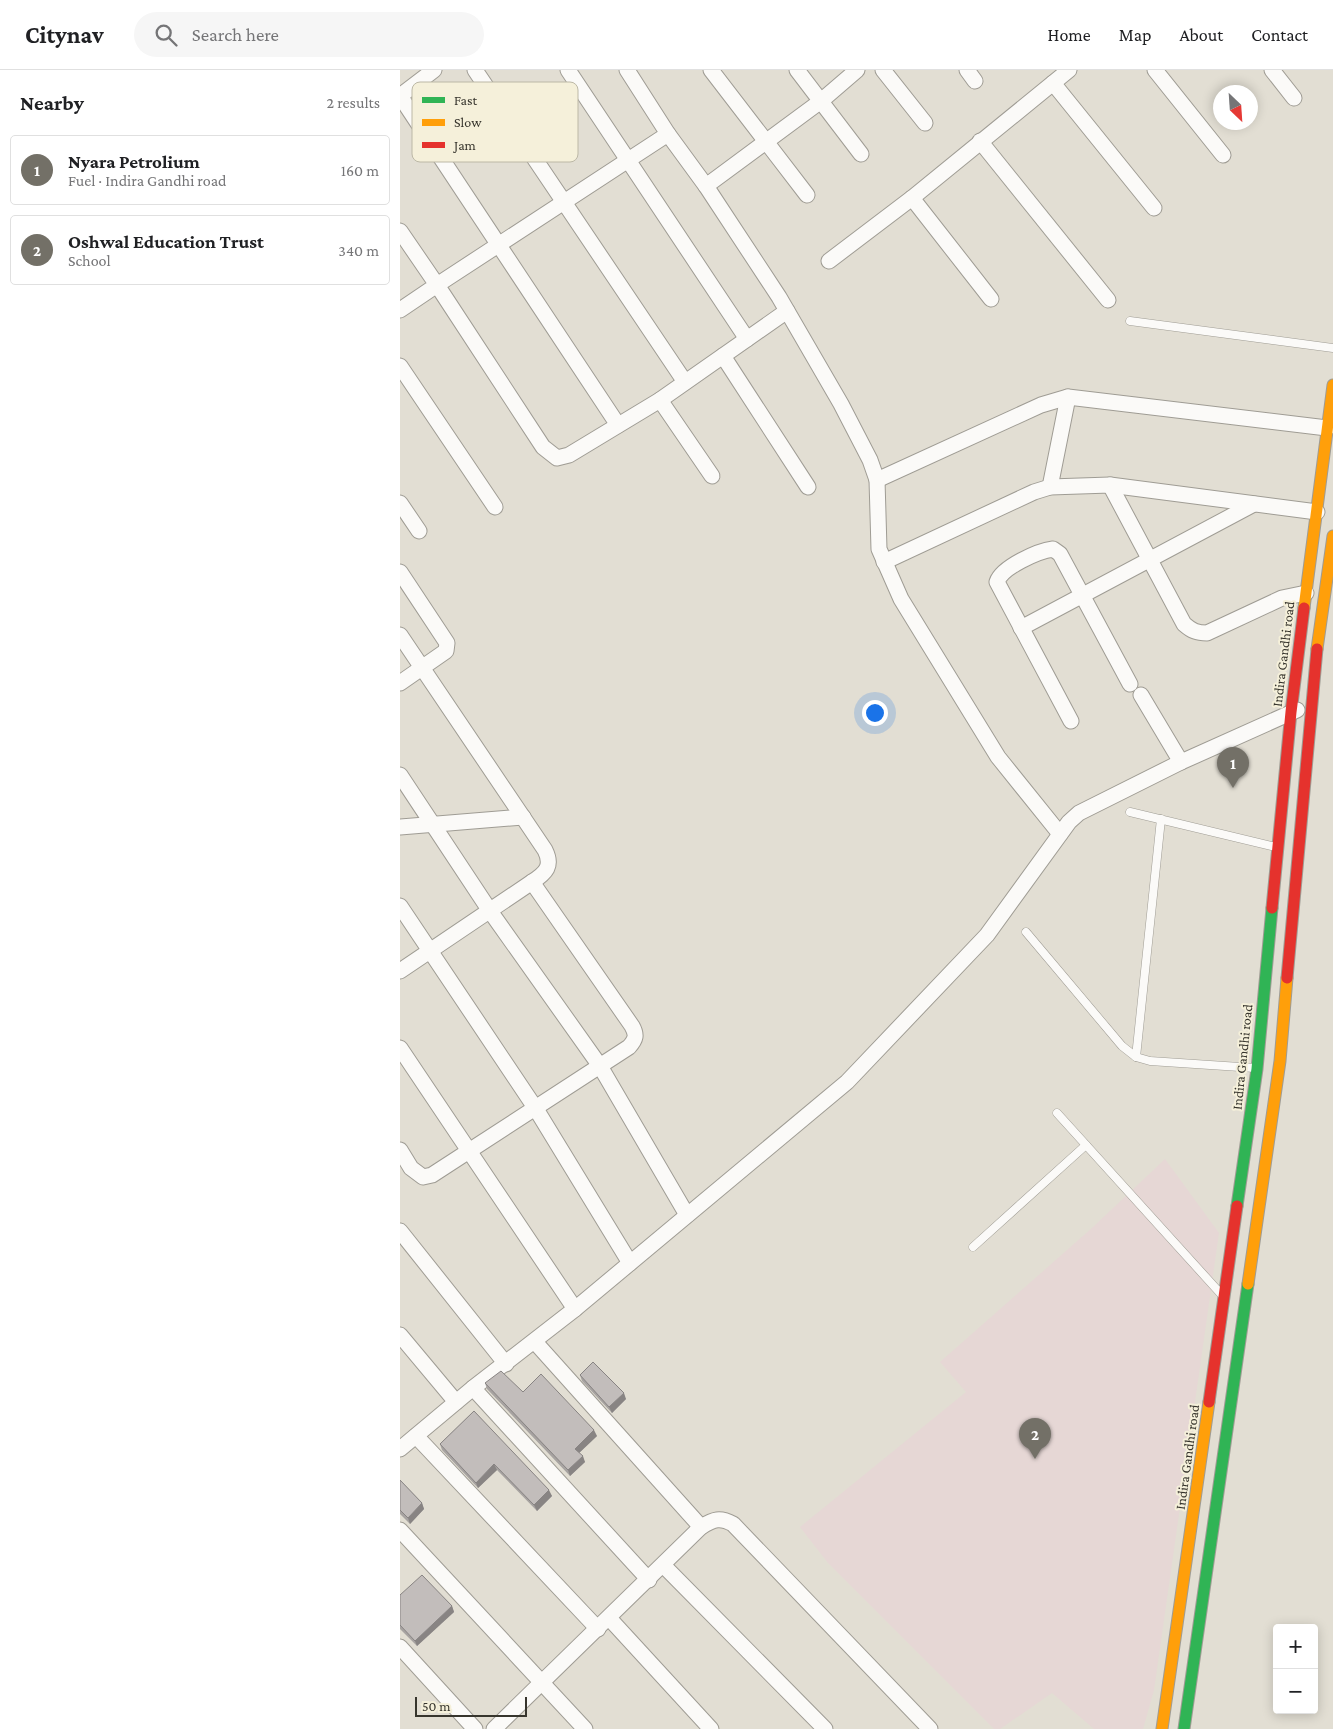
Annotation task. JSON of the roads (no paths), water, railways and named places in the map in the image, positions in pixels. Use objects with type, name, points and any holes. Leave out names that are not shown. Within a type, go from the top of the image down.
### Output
[{"type":"main road","name":"Indira Gandhi road","points":[[1162,1729],[1226,1299],[1257,1069],[1291,712],[1333,386]]},
{"type":"main road","points":[[1184,1729],[1280,1061],[1317,648],[1333,536]]},
{"type":"street","points":[[418,82],[434,70]]},
{"type":"street","points":[[475,70],[483,82]]},
{"type":"street","points":[[568,70],[576,82]]},
{"type":"street","points":[[627,70],[668,134],[706,186],[787,311],[848,416],[870,460],[876,480],[878,539],[884,562],[902,599],[998,757],[1060,834]]},
{"type":"street","points":[[711,70],[807,194]]},
{"type":"street","points":[[797,70],[861,154]]},
{"type":"street","points":[[706,186],[821,101],[857,70]]},
{"type":"street","points":[[883,70],[925,123]]},
{"type":"street","points":[[829,261],[912,198],[1069,70]]},
{"type":"street","points":[[1155,70],[1222,154]]},
{"type":"street","points":[[1272,70],[1294,98]]},
{"type":"street","points":[[1053,83],[1154,208]]},
{"type":"street","points":[[578,85],[747,339]]},
{"type":"street","points":[[412,87],[400,96],[412,114]]},
{"type":"street","points":[[400,310],[668,134]]},
{"type":"street","points":[[980,142],[1108,300]]},
{"type":"street","points":[[443,162],[618,425]]},
{"type":"street","points":[[538,162],[685,382]]},
{"type":"street","points":[[912,198],[991,299]]},
{"type":"street","points":[[400,231],[549,454],[557,458],[569,455],[660,400],[787,311]]},
{"type":"street","points":[[723,356],[808,487]]},
{"type":"street","points":[[400,366],[495,507]]},
{"type":"street","points":[[876,480],[1041,405],[1068,397],[1327,428]]},
{"type":"street","points":[[1050,487],[1068,397]]},
{"type":"street","points":[[660,400],[712,476]]},
{"type":"street","points":[[884,562],[1034,492],[1050,487],[1110,485],[1317,512]]},
{"type":"street","points":[[1110,485],[1184,624],[1190,630],[1208,633],[1282,598],[1306,593]]},
{"type":"street","points":[[400,503],[419,531]]},
{"type":"street","points":[[1021,628],[1254,504]]},
{"type":"street","points":[[1071,721],[997,582],[999,575],[1045,550],[1053,549],[1060,554],[1130,684]]},
{"type":"street","points":[[400,572],[447,643],[446,651],[423,669],[400,683]]},
{"type":"street","points":[[400,635],[549,858],[549,866],[545,873],[400,972]]},
{"type":"street","points":[[1141,695],[1181,762]]},
{"type":"street","points":[[400,1449],[473,1388],[535,1342],[847,1082],[987,935],[1060,834],[1079,813],[1181,762],[1291,712],[1313,704]]},
{"type":"street","points":[[400,775],[490,911],[600,1066],[687,1215]]},
{"type":"street","points":[[400,827],[522,817]]},
{"type":"street","points":[[400,1150],[411,1168],[423,1177],[432,1175],[536,1109],[629,1047],[634,1041],[636,1033],[532,882]]},
{"type":"street","points":[[400,906],[536,1109],[630,1263]]},
{"type":"street","points":[[400,1048],[575,1309]]},
{"type":"street","points":[[400,1232],[506,1364]]},
{"type":"street","points":[[400,1336],[456,1402]]},
{"type":"street","points":[[535,1342],[701,1527]]},
{"type":"street","points":[[473,1388],[649,1580]]},
{"type":"street","points":[[416,1436],[598,1629]]},
{"type":"street","points":[[494,1729],[664,1566],[701,1527],[714,1519],[724,1519],[733,1524],[930,1729]]},
{"type":"street","points":[[400,1530],[585,1729]]},
{"type":"street","points":[[664,1566],[825,1729]]},
{"type":"street","points":[[610,1618],[711,1729]]},
{"type":"street","points":[[400,1647],[475,1729]]},
{"type":"lane","points":[[1130,321],[1333,348]]},
{"type":"lane","points":[[1130,812],[1278,848]]},
{"type":"lane","points":[[1136,1057],[1161,819]]},
{"type":"lane","points":[[1026,932],[1122,1046],[1136,1057],[1150,1061],[1257,1069]]},
{"type":"lane","points":[[1057,1113],[1226,1299]]},
{"type":"lane","points":[[973,1247],[1086,1145]]},
{"type":"place","name":"Nyara Petrolium","points":[[1233,788]]},
{"type":"place","name":"Oshwal Education Trust","points":[[1035,1459]]}]
